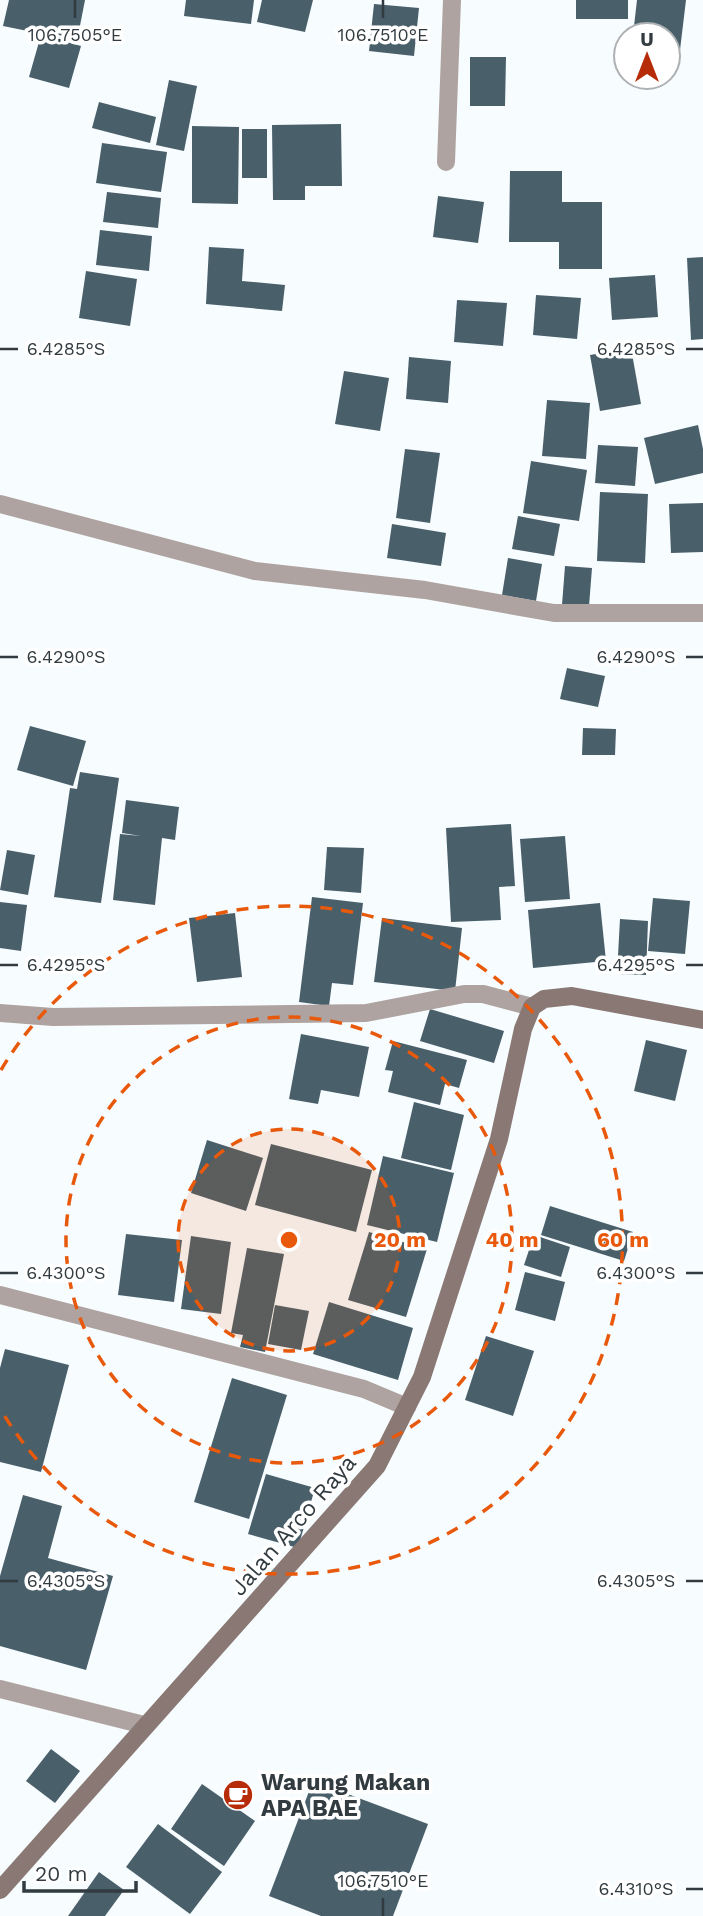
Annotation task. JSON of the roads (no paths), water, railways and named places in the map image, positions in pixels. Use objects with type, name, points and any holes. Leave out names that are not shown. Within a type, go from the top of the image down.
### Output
[{"type":"main road","points":[[532,1007],[544,999],[572,996],[703,1020]]},
{"type":"main road","name":"Jalan Arco Raya","points":[[0,1889],[377,1466],[422,1377],[499,1139],[523,1029],[532,1007]]},
{"type":"street","points":[[446,162],[453,0]]},
{"type":"street","points":[[0,504],[255,571],[425,590],[554,612],[703,613]]},
{"type":"street","points":[[0,1013],[53,1017],[366,1013],[464,994],[492,996],[532,1007]]},
{"type":"street","points":[[0,1295],[364,1389],[407,1407]]},
{"type":"street","points":[[0,1689],[144,1725]]},
{"type":"place","name":"Warung Makan APA BAE","points":[[238,1795]]}]
